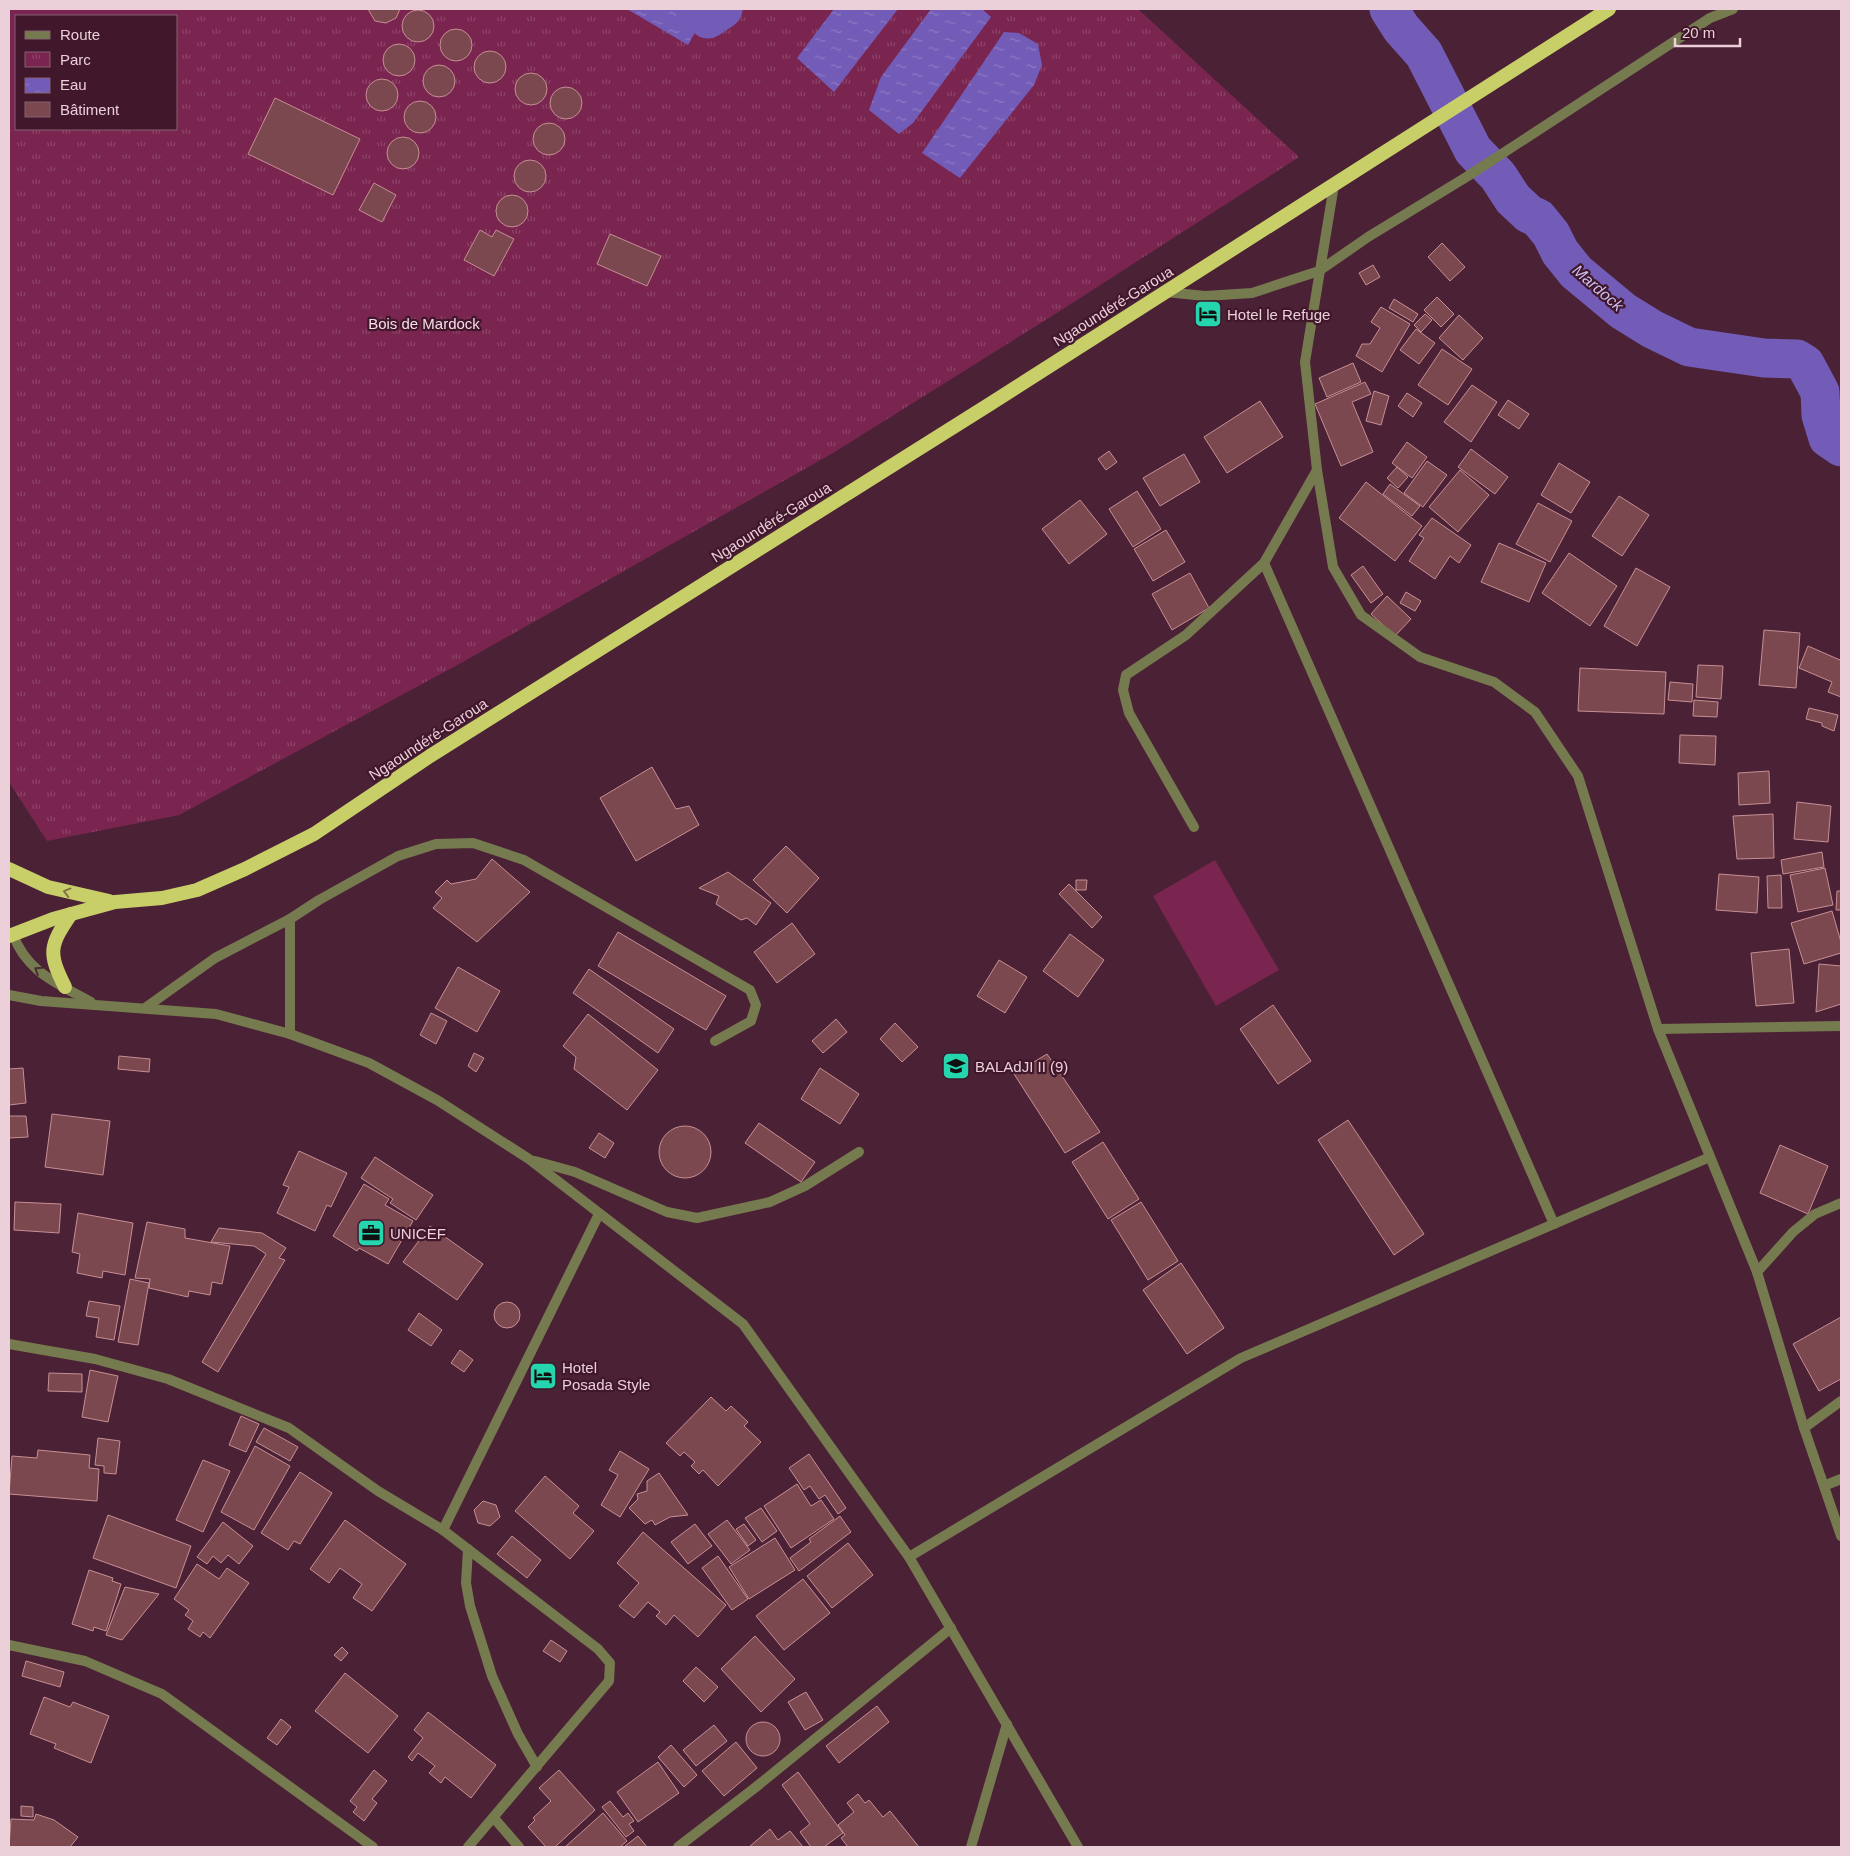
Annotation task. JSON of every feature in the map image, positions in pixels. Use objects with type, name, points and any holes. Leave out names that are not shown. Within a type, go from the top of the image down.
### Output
[{"type":"highway","name":"Ngaoundéré-Garoua","points":[[11,935],[26,927],[115,902],[162,898],[197,890],[314,834],[430,756],[1166,292],[1609,9]]},
{"type":"highway","name":"Ngaoundéré-Garoua","points":[[9,869],[48,887],[115,902]]},
{"type":"highway","points":[[65,988],[53,964],[52,954],[60,930],[71,914]]},
{"type":"street","points":[[1166,292],[1205,296],[1252,293],[1319,271],[1368,237],[1468,176],[1710,18],[1733,9]]},
{"type":"street","points":[[1334,185],[1305,362],[1317,470],[1333,567],[1361,615],[1420,657],[1494,682],[1535,712],[1578,776],[1658,1029],[1757,1272],[1804,1428],[1826,1486],[1841,1536]]},
{"type":"street","points":[[1194,827],[1129,713],[1123,690],[1126,675],[1186,635],[1264,563],[1317,470]]},
{"type":"street","points":[[1264,563],[1554,1224]]},
{"type":"street","points":[[145,1008],[215,958],[290,919],[319,900],[398,856],[436,844],[473,843],[524,860],[750,990],[756,1005],[751,1021],[715,1042]]},
{"type":"street","points":[[290,919],[290,1034]]},
{"type":"street","points":[[11,935],[29,964],[65,988],[94,1004]]},
{"type":"street","points":[[9,995],[41,1001],[216,1014],[290,1034],[369,1063],[437,1100],[529,1159],[743,1324],[909,1557],[1078,1847]]},
{"type":"street","points":[[1658,1029],[1841,1026]]},
{"type":"street","points":[[529,1159],[575,1172],[667,1212],[697,1218],[770,1202],[805,1186],[859,1152]]},
{"type":"street","points":[[909,1557],[1240,1358],[1710,1157]]},
{"type":"street","points":[[1757,1272],[1793,1232],[1815,1214],[1841,1203]]},
{"type":"street","points":[[443,1530],[600,1214]]},
{"type":"street","points":[[9,1344],[95,1359],[168,1379],[289,1428],[378,1491],[443,1530],[598,1649],[610,1663],[609,1680],[468,1847]]},
{"type":"street","points":[[1804,1428],[1841,1401]]},
{"type":"street","points":[[1826,1486],[1841,1479]]},
{"type":"street","points":[[468,1549],[466,1584],[470,1606],[496,1684],[518,1734],[537,1767]]},
{"type":"street","points":[[678,1847],[756,1787],[951,1628]]},
{"type":"street","points":[[9,1645],[85,1662],[162,1694],[373,1847]]},
{"type":"street","points":[[971,1847],[1007,1724]]},
{"type":"street","points":[[494,1818],[519,1847]]},
{"type":"green space","name":"Bois de Mardock","points":[[9,9],[1138,9],[1299,157],[1063,309],[833,453],[461,663],[179,815],[47,841],[9,782]]},
{"type":"green space","points":[[1215,860],[1279,970],[1216,1006],[1153,896]]},
{"type":"water","points":[[627,9],[708,9],[688,45]]},
{"type":"water","points":[[834,9],[898,9],[834,92],[797,58]]},
{"type":"water","points":[[931,9],[982,9],[991,17],[913,123],[899,134],[869,110],[881,77]]},
{"type":"water","points":[[1004,32],[1019,33],[1038,44],[1042,65],[1034,85],[960,178],[922,153]]},
{"type":"building","points":[[368,9],[400,9],[396,18],[386,23],[375,21]]},
{"type":"building","points":[[418,10],[430,14],[434,26],[430,38],[418,42],[406,38],[402,26],[406,14]]},
{"type":"building","points":[[456,29],[468,33],[472,45],[468,57],[456,61],[444,57],[440,45],[444,33]]},
{"type":"building","points":[[399,44],[411,48],[415,60],[411,72],[399,76],[387,72],[383,60],[387,48]]},
{"type":"building","points":[[490,51],[502,55],[506,67],[502,79],[490,83],[478,79],[474,67],[478,55]]},
{"type":"building","points":[[439,65],[451,69],[455,81],[451,93],[439,97],[427,93],[423,81],[427,69]]},
{"type":"building","points":[[531,73],[543,77],[547,89],[543,101],[531,105],[519,101],[515,89],[519,77]]},
{"type":"building","points":[[382,79],[394,83],[398,95],[394,107],[382,111],[370,107],[366,95],[370,83]]},
{"type":"building","points":[[566,87],[578,91],[582,103],[578,115],[566,119],[554,115],[550,103],[554,91]]},
{"type":"building","points":[[275,98],[360,139],[333,195],[248,154]]},
{"type":"building","points":[[420,101],[432,105],[436,117],[432,129],[420,133],[408,129],[404,117],[408,105]]},
{"type":"building","points":[[549,123],[561,127],[565,139],[561,151],[549,155],[537,151],[533,139],[537,127]]},
{"type":"building","points":[[403,137],[415,141],[419,153],[415,165],[403,169],[391,165],[387,153],[391,141]]},
{"type":"building","points":[[530,160],[542,164],[546,176],[542,188],[530,192],[518,188],[514,176],[518,164]]},
{"type":"building","points":[[374,183],[396,195],[382,222],[359,210]]},
{"type":"building","points":[[512,195],[524,199],[528,211],[524,223],[512,227],[500,223],[496,211],[500,199]]},
{"type":"building","points":[[480,230],[492,237],[496,230],[514,239],[494,276],[464,260]]},
{"type":"building","points":[[610,234],[661,256],[647,286],[597,264]]},
{"type":"building","points":[[1442,243],[1465,267],[1450,281],[1428,257]]},
{"type":"building","points":[[1373,265],[1380,277],[1366,285],[1359,273]]},
{"type":"building","points":[[1437,297],[1454,314],[1441,327],[1424,310]]},
{"type":"building","points":[[1394,299],[1418,314],[1413,322],[1389,308]]},
{"type":"building","points":[[1381,307],[1410,324],[1382,372],[1356,356],[1362,344],[1370,344],[1380,328],[1371,322]]},
{"type":"building","points":[[1425,314],[1432,320],[1421,332],[1414,325]]},
{"type":"building","points":[[1459,315],[1483,338],[1463,360],[1439,338]]},
{"type":"building","points":[[1416,329],[1435,343],[1419,364],[1400,350]]},
{"type":"building","points":[[1442,349],[1472,369],[1448,405],[1418,385]]},
{"type":"building","points":[[1353,363],[1361,382],[1327,397],[1319,378]]},
{"type":"building","points":[[1365,382],[1371,394],[1352,402],[1373,452],[1341,466],[1315,404]]},
{"type":"building","points":[[1472,385],[1497,402],[1471,442],[1444,422]]},
{"type":"building","points":[[1374,391],[1389,396],[1381,425],[1366,421]]},
{"type":"building","points":[[1407,393],[1422,403],[1413,417],[1398,406]]},
{"type":"building","points":[[1508,400],[1529,414],[1519,429],[1498,415]]},
{"type":"building","points":[[1260,401],[1283,437],[1227,473],[1204,437]]},
{"type":"building","points":[[1407,442],[1427,457],[1412,478],[1392,463]]},
{"type":"building","points":[[1471,449],[1508,477],[1495,494],[1458,467]]},
{"type":"building","points":[[1109,451],[1117,462],[1106,470],[1098,459]]},
{"type":"building","points":[[1184,454],[1200,482],[1160,506],[1143,478]]},
{"type":"building","points":[[1427,461],[1447,475],[1423,507],[1404,493]]},
{"type":"building","points":[[1559,463],[1590,482],[1571,513],[1541,495]]},
{"type":"building","points":[[1397,467],[1408,477],[1398,488],[1387,478]]},
{"type":"building","points":[[1460,470],[1489,495],[1458,532],[1429,507]]},
{"type":"building","points":[[1366,482],[1422,526],[1395,561],[1339,518]]},
{"type":"building","points":[[1390,484],[1420,506],[1412,516],[1383,494]]},
{"type":"building","points":[[1137,491],[1161,529],[1133,547],[1109,509]]},
{"type":"building","points":[[1619,496],[1649,515],[1622,556],[1592,536]]},
{"type":"building","points":[[1080,500],[1107,534],[1069,564],[1042,529]]},
{"type":"building","points":[[1538,503],[1572,521],[1550,562],[1516,544]]},
{"type":"building","points":[[1432,518],[1471,545],[1459,563],[1450,556],[1435,579],[1409,561],[1424,538],[1419,535]]},
{"type":"building","points":[[1166,530],[1185,562],[1153,581],[1134,549]]},
{"type":"building","points":[[1499,543],[1546,563],[1529,602],[1481,582]]},
{"type":"building","points":[[1569,553],[1617,586],[1590,626],[1542,593]]},
{"type":"building","points":[[1363,566],[1383,594],[1371,603],[1351,575]]},
{"type":"building","points":[[1636,568],[1670,587],[1637,646],[1604,626]]},
{"type":"building","points":[[1190,573],[1209,608],[1172,630],[1152,594]]},
{"type":"building","points":[[1406,592],[1421,601],[1415,611],[1400,603]]},
{"type":"building","points":[[1387,596],[1411,619],[1395,636],[1371,614]]},
{"type":"building","points":[[1764,630],[1800,633],[1796,688],[1759,685]]},
{"type":"building","points":[[1808,646],[1840,660],[1841,657],[1841,697],[1828,692],[1832,682],[1799,668]]},
{"type":"building","points":[[1698,665],[1723,666],[1721,699],[1696,697]]},
{"type":"building","points":[[1580,668],[1666,672],[1664,714],[1578,711]]},
{"type":"building","points":[[1670,682],[1693,684],[1692,702],[1668,700]]},
{"type":"building","points":[[1694,700],[1718,702],[1717,717],[1693,716]]},
{"type":"building","points":[[1809,708],[1838,715],[1834,731],[1822,726],[1822,723],[1806,719]]},
{"type":"building","points":[[1680,735],[1716,736],[1715,765],[1679,763]]},
{"type":"building","points":[[652,767],[676,809],[689,806],[699,825],[636,861],[600,798]]},
{"type":"building","points":[[1769,771],[1770,803],[1739,805],[1738,773]]},
{"type":"building","points":[[1797,802],[1831,806],[1828,842],[1794,839]]},
{"type":"building","points":[[1773,814],[1774,858],[1737,859],[1733,816]]},
{"type":"building","points":[[786,846],[819,878],[787,913],[753,880]]},
{"type":"building","points":[[1822,852],[1824,867],[1783,874],[1781,860]]},
{"type":"building","points":[[492,859],[530,892],[477,942],[433,908],[442,898],[435,892],[447,880],[451,884],[476,879]]},
{"type":"building","points":[[1825,868],[1833,905],[1798,912],[1790,875]]},
{"type":"building","points":[[728,872],[771,903],[756,925],[747,918],[741,920],[716,904],[719,896],[699,888]]},
{"type":"building","points":[[1719,874],[1759,877],[1757,913],[1716,910]]},
{"type":"building","points":[[1781,875],[1782,908],[1768,908],[1767,876]]},
{"type":"building","points":[[1076,880],[1087,880],[1086,890],[1076,890]]},
{"type":"building","points":[[1069,884],[1102,917],[1092,928],[1059,894]]},
{"type":"building","points":[[1837,891],[1841,891],[1841,910],[1836,910]]},
{"type":"building","points":[[1832,911],[1841,942],[1841,953],[1804,964],[1791,923]]},
{"type":"building","points":[[792,923],[815,954],[777,983],[754,952]]},
{"type":"building","points":[[618,932],[726,996],[706,1030],[598,966]]},
{"type":"building","points":[[1070,934],[1104,960],[1078,997],[1043,971]]},
{"type":"building","points":[[1789,949],[1794,1003],[1756,1006],[1751,953]]},
{"type":"building","points":[[999,960],[1027,977],[1005,1013],[977,996]]},
{"type":"building","points":[[1819,964],[1841,966],[1841,1004],[1816,1012]]},
{"type":"building","points":[[458,967],[500,991],[477,1032],[435,1008]]},
{"type":"building","points":[[589,969],[674,1029],[658,1053],[573,993]]},
{"type":"building","points":[[1273,1005],[1311,1061],[1278,1084],[1240,1029]]},
{"type":"building","points":[[431,1013],[447,1021],[436,1044],[420,1035]]},
{"type":"building","points":[[588,1014],[658,1070],[627,1110],[574,1069],[576,1057],[563,1046]]},
{"type":"building","points":[[836,1019],[847,1032],[823,1053],[812,1041]]},
{"type":"building","points":[[895,1023],[918,1047],[902,1062],[880,1039]]},
{"type":"building","points":[[474,1053],[484,1058],[476,1072],[468,1066]]},
{"type":"building","points":[[1047,1054],[1100,1132],[1065,1153],[1014,1074]]},
{"type":"building","points":[[119,1056],[150,1059],[149,1072],[118,1069]]},
{"type":"building","points":[[23,1068],[26,1103],[9,1105],[9,1069]]},
{"type":"building","points":[[820,1068],[859,1094],[840,1124],[801,1099]]},
{"type":"building","points":[[52,1114],[110,1121],[103,1175],[45,1167]]},
{"type":"building","points":[[9,1116],[26,1116],[28,1137],[9,1138]]},
{"type":"building","points":[[1348,1120],[1424,1234],[1394,1255],[1318,1140]]},
{"type":"building","points":[[759,1123],[815,1162],[801,1182],[745,1143]]},
{"type":"building","points":[[680,1126],[690,1126],[704,1133],[711,1147],[711,1157],[704,1171],[690,1178],[680,1178],[670,1174],[663,1167],[659,1157],[659,1147],[663,1137],[670,1130]]},
{"type":"building","points":[[599,1133],[614,1143],[605,1158],[589,1148]]},
{"type":"building","points":[[1103,1142],[1139,1199],[1108,1219],[1072,1162]]},
{"type":"building","points":[[1780,1145],[1828,1166],[1808,1214],[1760,1193]]},
{"type":"building","points":[[299,1151],[347,1173],[331,1207],[327,1205],[315,1231],[277,1213],[289,1187],[283,1185]]},
{"type":"building","points":[[375,1157],[433,1195],[416,1220],[390,1203],[393,1199],[361,1178]]},
{"type":"building","points":[[364,1184],[389,1199],[385,1205],[413,1221],[388,1264],[359,1248],[357,1251],[333,1236]]},
{"type":"building","points":[[15,1202],[61,1204],[59,1233],[14,1230]]},
{"type":"building","points":[[1141,1202],[1178,1261],[1148,1280],[1111,1220]]},
{"type":"building","points":[[78,1213],[133,1223],[125,1275],[103,1271],[102,1278],[77,1273],[80,1254],[72,1252]]},
{"type":"building","points":[[147,1222],[185,1229],[185,1238],[230,1246],[222,1284],[212,1282],[210,1295],[189,1291],[188,1297],[149,1288],[150,1279],[135,1278]]},
{"type":"building","points":[[430,1226],[483,1264],[457,1300],[403,1262]]},
{"type":"building","points":[[219,1228],[262,1233],[286,1248],[279,1258],[285,1260],[218,1372],[202,1362],[266,1254],[254,1246],[211,1242]]},
{"type":"building","points":[[1181,1263],[1224,1328],[1187,1354],[1143,1290]]},
{"type":"building","points":[[130,1279],[149,1283],[138,1345],[118,1342]]},
{"type":"building","points":[[89,1301],[120,1306],[114,1340],[96,1337],[99,1318],[86,1316]]},
{"type":"building","points":[[507,1302],[516,1306],[520,1315],[516,1324],[507,1328],[498,1324],[494,1315],[498,1306]]},
{"type":"building","points":[[419,1313],[442,1330],[431,1346],[408,1330]]},
{"type":"building","points":[[1841,1317],[1841,1379],[1819,1391],[1793,1344]]},
{"type":"building","points":[[460,1350],[473,1360],[464,1372],[451,1363]]},
{"type":"building","points":[[90,1370],[118,1376],[108,1422],[82,1417]]},
{"type":"building","points":[[49,1373],[82,1374],[82,1392],[48,1391]]},
{"type":"building","points":[[711,1397],[726,1411],[731,1406],[748,1422],[744,1426],[761,1442],[718,1486],[703,1470],[699,1474],[691,1466],[695,1462],[684,1452],[680,1456],[666,1443]]},
{"type":"building","points":[[241,1416],[259,1424],[246,1452],[229,1445]]},
{"type":"building","points":[[264,1428],[298,1447],[290,1461],[256,1442]]},
{"type":"building","points":[[98,1438],[120,1441],[116,1474],[104,1473],[104,1466],[95,1465]]},
{"type":"building","points":[[255,1446],[290,1466],[254,1530],[221,1512]]},
{"type":"building","points":[[38,1450],[90,1455],[89,1468],[99,1469],[97,1501],[9,1494],[12,1456],[37,1458]]},
{"type":"building","points":[[620,1451],[649,1469],[620,1517],[601,1505],[618,1475],[609,1470]]},
{"type":"building","points":[[809,1454],[846,1508],[838,1514],[825,1495],[819,1499],[810,1486],[804,1490],[789,1468]]},
{"type":"building","points":[[203,1460],[230,1471],[203,1532],[176,1520]]},
{"type":"building","points":[[300,1472],[332,1493],[300,1544],[294,1541],[288,1550],[261,1533]]},
{"type":"building","points":[[659,1473],[688,1515],[670,1517],[655,1525],[652,1520],[645,1524],[629,1508],[638,1499],[637,1494],[647,1491],[647,1481]]},
{"type":"building","points":[[545,1476],[579,1506],[573,1513],[594,1531],[570,1559],[515,1511]]},
{"type":"building","points":[[797,1484],[811,1506],[821,1500],[834,1519],[791,1548],[764,1506]]},
{"type":"building","points":[[483,1501],[496,1505],[500,1517],[490,1526],[478,1523],[474,1510]]},
{"type":"building","points":[[761,1508],[777,1531],[762,1542],[745,1518]]},
{"type":"building","points":[[108,1515],[191,1546],[176,1588],[93,1558]]},
{"type":"building","points":[[840,1516],[851,1532],[799,1571],[790,1558],[811,1542],[809,1539]]},
{"type":"building","points":[[345,1520],[406,1564],[372,1611],[353,1598],[362,1584],[340,1568],[329,1583],[310,1569]]},
{"type":"building","points":[[727,1520],[750,1550],[731,1564],[708,1534]]},
{"type":"building","points":[[223,1522],[253,1546],[239,1564],[228,1555],[221,1563],[213,1556],[207,1564],[197,1557]]},
{"type":"building","points":[[695,1524],[712,1546],[688,1564],[671,1542]]},
{"type":"building","points":[[744,1524],[756,1540],[748,1546],[736,1529]]},
{"type":"building","points":[[643,1532],[726,1605],[698,1637],[674,1615],[666,1625],[656,1616],[660,1612],[648,1602],[634,1618],[619,1606],[639,1583],[617,1563]]},
{"type":"building","points":[[512,1536],[541,1560],[527,1578],[497,1554]]},
{"type":"building","points":[[775,1538],[795,1570],[749,1599],[729,1567]]},
{"type":"building","points":[[848,1543],[873,1575],[832,1608],[807,1576]]},
{"type":"building","points":[[718,1556],[748,1599],[732,1610],[702,1568]]},
{"type":"building","points":[[197,1564],[219,1579],[227,1568],[249,1583],[210,1638],[203,1632],[200,1637],[188,1629],[193,1621],[185,1615],[189,1610],[174,1599]]},
{"type":"building","points":[[89,1570],[113,1578],[112,1581],[121,1584],[106,1631],[94,1627],[93,1631],[72,1624]]},
{"type":"building","points":[[803,1579],[830,1613],[784,1650],[756,1616]]},
{"type":"building","points":[[125,1587],[159,1594],[122,1640],[106,1635]]},
{"type":"building","points":[[755,1636],[795,1679],[761,1712],[721,1669]]},
{"type":"building","points":[[551,1640],[567,1651],[560,1662],[543,1651]]},
{"type":"building","points":[[342,1647],[348,1653],[341,1661],[334,1655]]},
{"type":"building","points":[[26,1661],[64,1672],[60,1687],[22,1676]]},
{"type":"building","points":[[696,1667],[718,1687],[704,1702],[683,1681]]},
{"type":"building","points":[[345,1673],[398,1716],[368,1753],[315,1711]]},
{"type":"building","points":[[806,1692],[823,1720],[805,1730],[788,1702]]},
{"type":"building","points":[[44,1697],[70,1707],[73,1702],[109,1716],[91,1763],[54,1748],[56,1744],[30,1734]]},
{"type":"building","points":[[877,1706],[889,1722],[839,1763],[826,1746]]},
{"type":"building","points":[[428,1712],[496,1765],[471,1798],[445,1777],[441,1783],[429,1773],[435,1766],[418,1753],[412,1761],[408,1757],[423,1738],[414,1730]]},
{"type":"building","points":[[281,1719],[291,1727],[277,1745],[267,1738]]},
{"type":"building","points":[[763,1722],[770,1723],[775,1727],[779,1732],[779,1746],[775,1751],[770,1755],[763,1756],[756,1755],[751,1751],[747,1746],[746,1739],[747,1732],[751,1727],[756,1723]]},
{"type":"building","points":[[714,1725],[727,1741],[696,1766],[683,1750]]},
{"type":"building","points":[[736,1742],[757,1768],[724,1796],[702,1771]]},
{"type":"building","points":[[671,1745],[697,1775],[684,1787],[658,1757]]},
{"type":"building","points":[[658,1762],[679,1793],[638,1822],[617,1792]]},
{"type":"building","points":[[374,1770],[387,1781],[372,1799],[377,1803],[364,1821],[353,1812],[357,1807],[350,1801]]},
{"type":"building","points":[[559,1770],[595,1810],[555,1847],[546,1847],[528,1827],[535,1820],[533,1818],[551,1801],[539,1788]]},
{"type":"building","points":[[798,1772],[843,1833],[824,1847],[811,1847],[800,1832],[810,1824],[782,1785]]},
{"type":"building","points":[[858,1794],[865,1803],[869,1800],[883,1817],[890,1811],[919,1847],[848,1847],[841,1838],[845,1835],[838,1825],[854,1812],[847,1803]]},
{"type":"building","points":[[610,1801],[623,1817],[628,1813],[634,1821],[629,1824],[634,1831],[626,1837],[602,1807]]},
{"type":"building","points":[[21,1806],[33,1807],[33,1817],[21,1816]]},
{"type":"building","points":[[603,1813],[627,1841],[620,1847],[565,1847]]},
{"type":"building","points":[[36,1814],[54,1820],[78,1837],[70,1847],[9,1847],[11,1819],[34,1820]]},
{"type":"building","points":[[770,1829],[778,1840],[790,1831],[803,1847],[749,1847]]},
{"type":"building","points":[[638,1836],[647,1847],[625,1846]]},
{"type":"waterway","name":"Mardock","points":[[695,9],[708,19],[723,9]]},
{"type":"waterway","name":"Mardock","points":[[1389,9],[1401,28],[1424,54],[1473,150],[1498,176],[1513,199],[1529,214],[1538,218],[1551,234],[1560,252],[1576,272],[1623,311],[1652,329],[1689,347],[1764,358],[1797,359],[1805,364],[1820,392],[1821,415],[1828,438],[1841,447]]},
{"type":"place","name":"Hotel le Refuge","points":[[1208,314]]},
{"type":"place","name":"BALAdJI II (9)","points":[[956,1066]]},
{"type":"place","name":"UNICEF","points":[[371,1233]]},
{"type":"place","name":"Hotel Posada Style","points":[[543,1376]]}]
